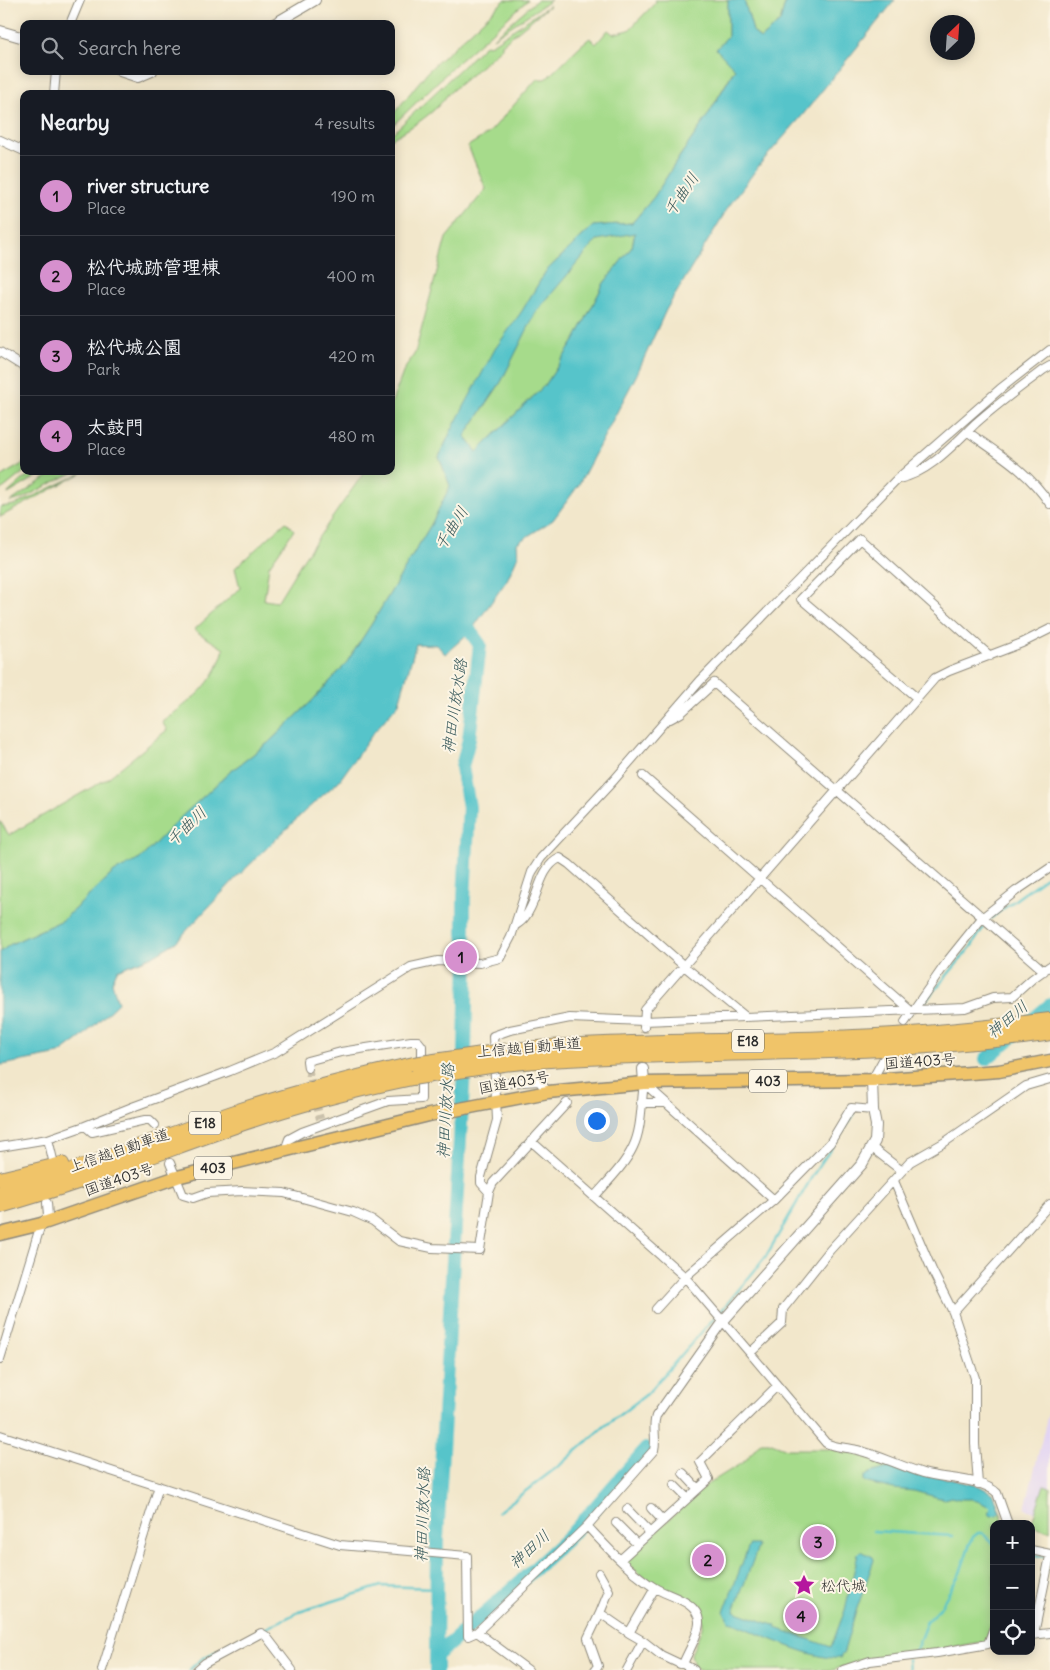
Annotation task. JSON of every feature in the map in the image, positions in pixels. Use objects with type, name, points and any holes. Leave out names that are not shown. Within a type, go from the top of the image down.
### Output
[{"type":"highway","name":"上信越自動車道","points":[[0,1192],[53,1176],[236,1112],[325,1085],[503,1057],[588,1044],[854,1038],[992,1027],[1049,1029]]},
{"type":"highway","name":"上信越自動車道","points":[[503,1057],[589,1057],[855,1050],[984,1041],[1049,1029]]},
{"type":"highway","name":"国道403号","points":[[0,1234],[41,1224],[177,1177],[430,1115],[548,1092],[644,1082],[872,1080],[999,1071],[1050,1061]]},
{"type":"highway","name":"上信越自動車道","points":[[0,1206],[58,1188],[287,1109],[413,1071]]},
{"type":"highway","points":[[0,1179],[82,1159],[236,1112]]},
{"type":"street","points":[[72,20],[80,0]]},
{"type":"street","points":[[281,20],[315,0]]},
{"type":"street","points":[[0,31],[20,37]]},
{"type":"street","points":[[54,90],[56,75]]},
{"type":"street","points":[[0,140],[20,149]]},
{"type":"street","points":[[0,1147],[48,1139],[276,1052],[411,967],[438,961],[480,963],[500,958],[515,926],[532,872],[541,858],[614,780],[700,681],[733,645],[896,480],[1000,389],[1050,350]]},
{"type":"street","points":[[0,352],[20,364]]},
{"type":"street","points":[[896,480],[910,477],[937,459],[977,423],[1050,366]]},
{"type":"street","points":[[968,432],[1011,461],[1040,489],[1050,504]]},
{"type":"street","points":[[917,698],[801,599],[860,539],[990,656]]},
{"type":"street","points":[[644,1024],[645,1010],[935,678],[1050,629]]},
{"type":"street","points":[[489,1192],[482,1184],[481,1177],[497,1120],[491,1102],[495,1086],[493,1036],[520,1028],[570,1018],[644,1024],[746,1017],[965,1008],[993,998],[1012,997],[1047,968],[982,918],[714,683],[681,713],[664,723]]},
{"type":"street","points":[[643,776],[911,1011]]},
{"type":"street","points":[[515,926],[526,917],[547,869],[554,861],[560,858],[684,966],[746,1017]]},
{"type":"street","points":[[905,1022],[950,958],[982,918],[1016,891],[1050,868]]},
{"type":"street","points":[[285,1150],[288,1139],[321,1122],[388,1101],[420,1099],[422,1046],[418,1042],[411,1041],[341,1052],[307,1062],[308,1068]]},
{"type":"street","points":[[0,1435],[340,1546],[467,1556],[468,1636],[477,1632],[587,1526],[654,1450],[656,1443],[653,1425],[656,1416],[723,1321],[862,1164],[874,1141],[876,1125],[873,1110],[872,1080],[883,1060]]},
{"type":"street","points":[[595,1196],[624,1163],[634,1146],[644,1082],[642,1069]]},
{"type":"street","points":[[750,1353],[782,1323],[783,1309],[830,1250],[910,1162],[945,1142],[1026,1086],[1050,1078]]},
{"type":"street","points":[[495,1086],[507,1083],[540,1081],[548,1092]]},
{"type":"street","points":[[644,1082],[774,1200]]},
{"type":"street","points":[[170,1163],[183,1195],[193,1198],[207,1193],[242,1191],[284,1193],[354,1212],[374,1222],[399,1241],[432,1248],[480,1250],[489,1192],[493,1183],[567,1103]]},
{"type":"street","points":[[641,1103],[666,1103]]},
{"type":"street","points":[[656,1309],[685,1277],[774,1200],[830,1143],[851,1108],[873,1110]]},
{"type":"street","points":[[85,1126],[92,1132],[145,1120],[150,1120],[155,1125]]},
{"type":"street","points":[[48,1139],[53,1160]]},
{"type":"street","points":[[531,1141],[685,1277],[826,1443],[832,1446],[857,1450],[923,1473],[978,1484],[993,1490],[997,1493],[1007,1520]]},
{"type":"street","points":[[871,1147],[902,1171]]},
{"type":"street","points":[[894,1180],[932,1270],[953,1312],[975,1378],[978,1484]]},
{"type":"street","points":[[0,1359],[41,1224],[48,1216],[47,1203]]},
{"type":"street","points":[[953,1312],[1050,1204]]},
{"type":"street","points":[[620,1560],[709,1479],[700,1462],[777,1386]]},
{"type":"street","points":[[683,1472],[698,1489]]},
{"type":"street","points":[[674,1485],[687,1498]]},
{"type":"street","points":[[102,1670],[159,1486]]},
{"type":"street","points":[[651,1508],[663,1521]]},
{"type":"street","points":[[627,1509],[650,1533]]},
{"type":"street","points":[[616,1523],[637,1544]]},
{"type":"street","points":[[587,1526],[620,1560],[655,1588],[690,1605],[697,1613],[699,1628],[683,1664]]},
{"type":"street","points":[[1035,1552],[1049,1558],[1035,1621]]},
{"type":"street","points":[[595,1670],[598,1666],[588,1638],[609,1591],[599,1573]]},
{"type":"street","points":[[630,1632],[655,1588]]},
{"type":"street","points":[[600,1613],[661,1655],[694,1670]]},
{"type":"street","points":[[477,1632],[528,1670]]},
{"type":"street","points":[[1035,1634],[1050,1632]]},
{"type":"street","points":[[196,1670],[205,1663],[261,1633],[266,1636],[292,1670]]},
{"type":"street","points":[[627,1670],[643,1642]]},
{"type":"street","points":[[843,1670],[870,1662],[974,1647],[990,1642]]},
{"type":"shaded area","points":[[1050,1405],[1050,1516],[1025,1509]]},
{"type":"green space","points":[[505,0],[528,0],[459,61],[395,123],[395,112],[428,71]]},
{"type":"green space","points":[[537,0],[551,0],[493,38]]},
{"type":"green space","points":[[655,0],[728,0],[728,36],[717,49],[735,68],[705,120],[654,197],[632,223],[593,226],[546,271],[451,431],[439,457],[451,486],[432,523],[345,665],[312,701],[268,743],[230,772],[181,817],[140,859],[114,872],[63,920],[11,944],[0,952],[0,821],[9,835],[108,778],[167,730],[162,722],[183,707],[208,683],[220,662],[224,649],[194,630],[240,588],[235,568],[286,522],[294,530],[269,566],[264,600],[277,602],[304,558],[362,475],[395,475],[395,394],[404,370],[415,353],[446,238],[486,189],[468,146],[489,133],[537,79],[546,79],[590,38],[596,44],[608,30],[613,34],[629,30],[656,2]]},
{"type":"green space","points":[[744,0],[786,0],[780,22],[760,39],[753,31]]},
{"type":"green space","points":[[550,5],[502,44],[502,48],[448,94],[430,114],[395,137],[395,131],[484,46],[492,44]]},
{"type":"green space","points":[[635,232],[632,247],[604,283],[576,338],[546,384],[477,452],[465,436],[501,382],[535,312],[597,240]]},
{"type":"green space","points":[[20,465],[20,475],[0,491],[0,477]]},
{"type":"green space","points":[[28,475],[39,475],[8,494]]},
{"type":"green space","points":[[50,475],[68,475],[21,499],[10,502]]},
{"type":"green space","points":[[78,475],[0,517],[0,507],[15,505]]},
{"type":"green space","points":[[761,1442],[769,1442],[787,1449],[831,1449],[857,1453],[993,1493],[1003,1520],[990,1520],[990,1632],[987,1641],[844,1666],[833,1670],[701,1670],[694,1667],[691,1654],[702,1628],[703,1622],[700,1611],[694,1605],[652,1583],[623,1561],[708,1484],[745,1461]]},
{"type":"green space","points":[[1044,1485],[1050,1487],[1050,1531],[1035,1526],[1035,1520],[1033,1520]]},
{"type":"water","name":"千曲川","points":[[728,0],[744,0],[753,31],[760,39],[780,22],[786,0],[895,0],[801,117],[761,163],[729,206],[666,310],[636,376],[578,486],[553,520],[517,543],[518,556],[507,580],[471,631],[445,654],[437,645],[416,644],[399,703],[374,732],[339,781],[306,810],[234,880],[176,942],[153,956],[117,970],[112,982],[118,1003],[82,1037],[59,1054],[0,1064],[0,952],[11,944],[63,920],[114,872],[140,859],[181,817],[230,772],[268,743],[312,701],[345,665],[432,523],[450,486],[439,457],[495,349],[522,311],[546,271],[593,226],[632,223],[654,197],[705,120],[735,69],[716,49],[728,36]],"holes":[[[635,233],[632,247],[604,283],[576,338],[546,384],[477,452],[465,436],[501,382],[536,312],[597,240]]]},
{"type":"water","points":[[895,1466],[979,1486],[994,1494],[1000,1513],[991,1516],[989,1514],[991,1508],[989,1506],[972,1499],[951,1497],[944,1499],[864,1481],[864,1477],[870,1473]]},
{"type":"water","points":[[749,1545],[757,1545],[758,1547],[734,1611],[831,1647],[845,1610],[858,1554],[861,1551],[873,1557],[874,1560],[840,1658],[829,1658],[801,1651],[729,1621],[724,1612]]},
{"type":"waterway","name":"神田川放水路","points":[[436,1670],[437,1538],[465,1053],[467,955],[464,933],[464,898],[469,807],[462,767],[469,739],[480,645],[460,617]]},
{"type":"waterway","points":[[991,918],[1050,874]]},
{"type":"waterway","points":[[922,1005],[971,947],[983,928]]},
{"type":"waterway","name":"神田川","points":[[986,1059],[1050,1005]]},
{"type":"waterway","points":[[721,1311],[765,1258],[813,1175],[854,1114]]},
{"type":"waterway","points":[[498,1512],[564,1462],[605,1426],[647,1394],[714,1318]]},
{"type":"waterway","name":"神田川","points":[[437,1655],[568,1538],[646,1449]]},
{"type":"waterway","points":[[873,1531],[953,1536]]},
{"type":"waterway","points":[[910,1654],[916,1650],[927,1621],[940,1608],[960,1573],[973,1537],[978,1533],[982,1533],[990,1540]]},
{"type":"waterway","name":"神田川放水路","points":[[437,1538],[443,1534]]},
{"type":"waterway","points":[[1035,1555],[1049,1558]]},
{"type":"waterway","points":[[260,1631],[299,1612],[381,1586],[436,1588]]},
{"type":"waterway","points":[[189,1670],[203,1658],[239,1641]]},
{"type":"waterway","points":[[908,1659],[909,1670]]},
{"type":"tunnel","points":[[643,1069],[644,1027]]},
{"type":"tunnel","points":[[308,1068],[320,1119]]},
{"type":"place","name":"river structure","points":[[461,957]]},
{"type":"place","name":"松代城公園","points":[[818,1542]]},
{"type":"place","name":"松代城跡管理棟","points":[[708,1560]]},
{"type":"place","name":"松代城","points":[[804,1585]]},
{"type":"place","name":"太鼓門","points":[[801,1616]]}]
